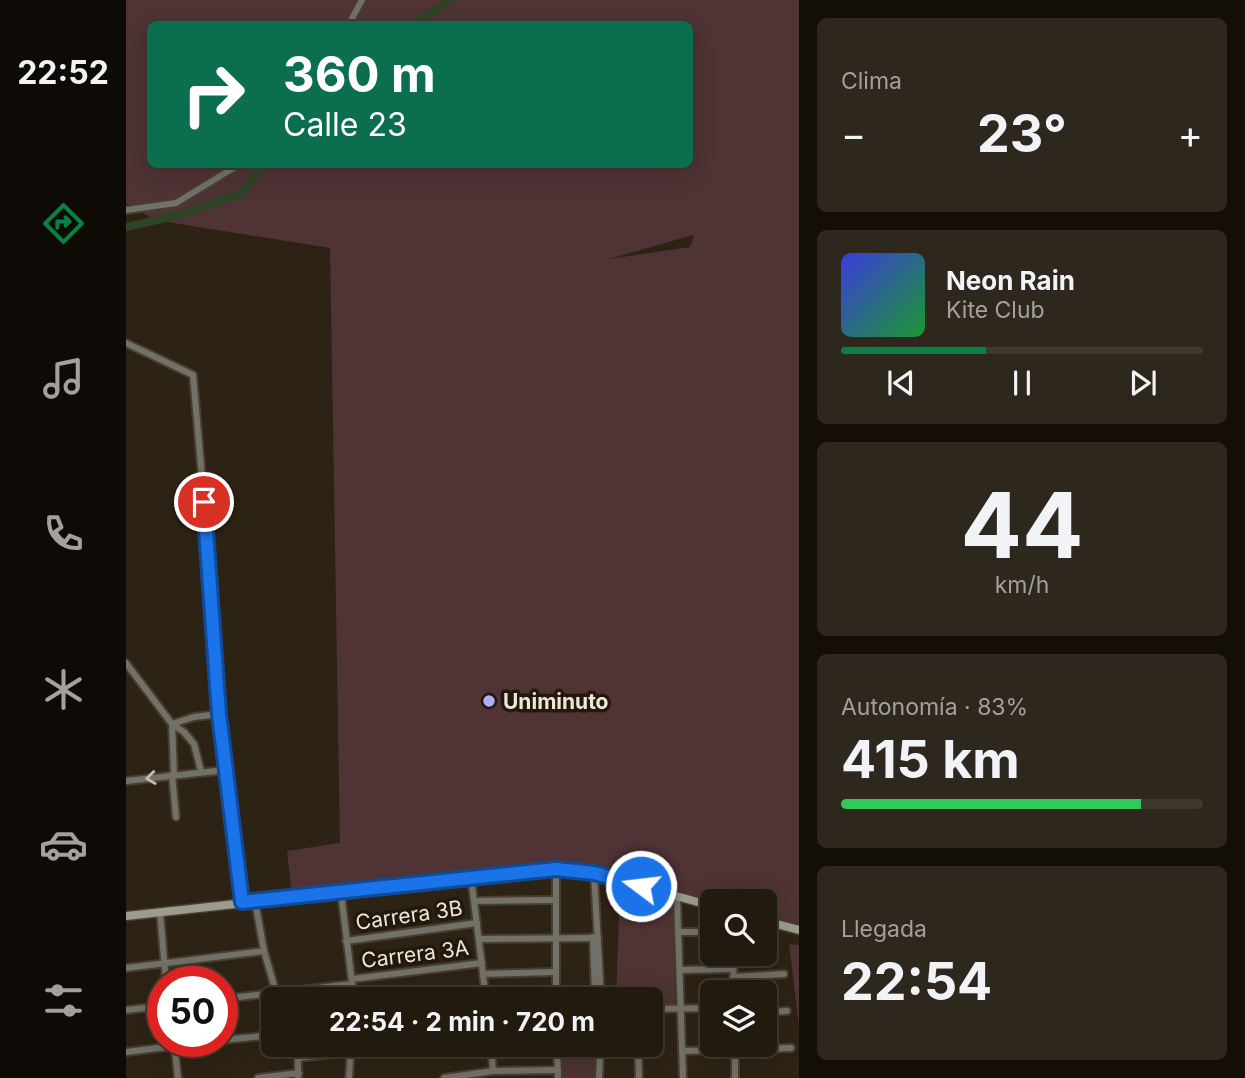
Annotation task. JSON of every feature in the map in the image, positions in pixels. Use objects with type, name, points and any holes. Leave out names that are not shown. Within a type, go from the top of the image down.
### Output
[{"type":"main road","points":[[126,916],[556,869],[594,873],[700,903]]},
{"type":"main road","points":[[777,924],[799,930]]},
{"type":"street","points":[[351,21],[362,0]]},
{"type":"street","points":[[126,210],[176,203],[233,168]]},
{"type":"street","points":[[126,343],[193,375],[213,603],[219,714],[242,902]]},
{"type":"street","points":[[126,663],[172,724],[184,732],[194,744],[201,771]]},
{"type":"street","points":[[172,724],[194,716],[219,714]]},
{"type":"street","points":[[172,724],[176,817]]},
{"type":"street","points":[[126,781],[225,770]]},
{"type":"street","points":[[556,869],[556,987]]},
{"type":"street","points":[[594,873],[595,987]]},
{"type":"street","points":[[471,877],[485,987]]},
{"type":"street","points":[[341,893],[353,987]]},
{"type":"street","points":[[677,897],[683,1078]]},
{"type":"street","points":[[474,901],[556,900]]},
{"type":"street","points":[[255,901],[264,951],[274,987]]},
{"type":"street","points":[[160,912],[164,964]]},
{"type":"street","name":"Carrera 3B","points":[[346,941],[477,923]]},
{"type":"street","points":[[678,932],[700,932]]},
{"type":"street","points":[[596,938],[600,987]]},
{"type":"street","name":"Carrera 3B","points":[[479,939],[596,938]]},
{"type":"street","points":[[126,968],[264,951]]},
{"type":"street","name":"Carrera 3A","points":[[352,981],[482,963]]},
{"type":"street","points":[[680,970],[733,969],[733,980]]},
{"type":"street","name":"Carrera 3A","points":[[483,974],[556,972]]},
{"type":"street","points":[[733,977],[784,974]]},
{"type":"street","points":[[322,987],[352,981]]},
{"type":"street","points":[[238,998],[261,997]]},
{"type":"street","points":[[126,1010],[147,1008]]},
{"type":"street","points":[[663,1009],[700,1008]]},
{"type":"street","points":[[777,1011],[787,1011]]},
{"type":"street","points":[[238,1038],[261,1036]]},
{"type":"street","points":[[126,1052],[147,1048]]},
{"type":"street","points":[[777,1048],[791,1048]]},
{"type":"street","points":[[682,1051],[700,1050]]},
{"type":"street","points":[[176,1057],[178,1078]]},
{"type":"street","points":[[258,1078],[299,1076],[298,1058],[303,1057]]},
{"type":"street","points":[[349,1078],[350,1057]]},
{"type":"street","points":[[492,1057],[493,1071]]},
{"type":"street","points":[[599,1078],[600,1057]]},
{"type":"street","points":[[638,1057],[639,1078]]},
{"type":"street","points":[[735,1057],[735,1078]]},
{"type":"street","points":[[444,1078],[473,1076],[493,1071],[508,1074],[558,1074]]},
{"type":"shaded area","points":[[126,0],[799,0],[799,930],[777,924],[777,889],[700,889],[700,902],[623,880],[556,869],[341,886],[341,891],[292,897],[287,851],[340,843],[330,248],[155,220],[126,203]],"holes":[[[693,235],[694,236],[690,247],[609,259]]]},
{"type":"shaded area","points":[[620,885],[673,900],[675,1005],[663,1005],[663,987],[616,987]]},
{"type":"shaded area","points":[[789,944],[799,945],[799,1026]]},
{"type":"shaded area","points":[[561,1057],[599,1057],[599,1078],[561,1078]]},
{"type":"waterway","points":[[419,21],[451,0]]},
{"type":"waterway","points":[[126,227],[179,215],[241,194],[261,168]]},
{"type":"place","name":"Uniminuto","points":[[489,701]]},
{"type":"route","points":[[204,502],[219,714],[242,902],[556,869],[594,873],[641,886]]}]
